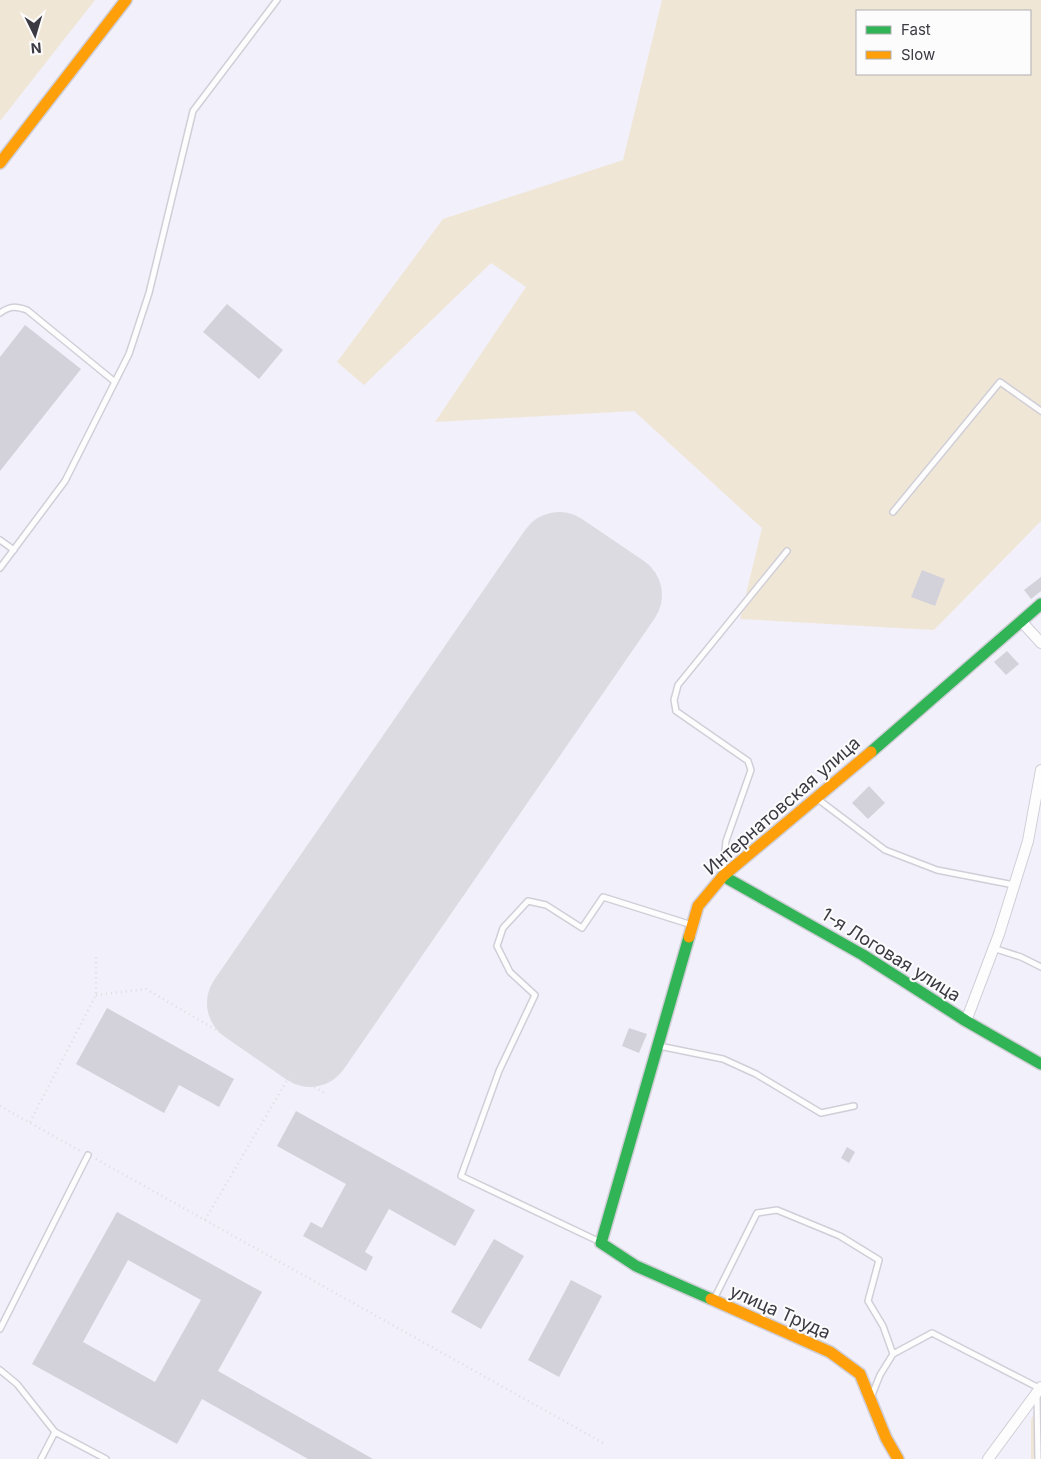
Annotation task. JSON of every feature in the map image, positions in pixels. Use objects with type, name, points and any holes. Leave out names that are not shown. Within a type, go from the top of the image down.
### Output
[{"type":"street","points":[[0,164],[126,0]]},
{"type":"street","name":"Интернатовская улица","points":[[601,1242],[698,906],[723,876],[818,798],[1041,604]]},
{"type":"street","points":[[1021,622],[1041,643]]},
{"type":"street","points":[[966,1021],[993,948],[1028,841],[1041,770]]},
{"type":"street","name":"1-я Логовая улица","points":[[723,876],[863,955],[966,1021],[1041,1064]]},
{"type":"street","name":"улица Труда","points":[[601,1242],[636,1266],[830,1352],[860,1374],[886,1438],[898,1459]]},
{"type":"street","points":[[988,1459],[1039,1390]]},
{"type":"lane","points":[[0,568],[65,481],[129,354],[149,294],[193,111],[277,0]]},
{"type":"lane","points":[[0,313],[8,307],[17,306],[27,310],[115,382]]},
{"type":"lane","points":[[893,512],[1000,382],[1041,411]]},
{"type":"lane","points":[[0,540],[14,550]]},
{"type":"lane","points":[[723,876],[726,841],[751,770],[748,761],[676,711],[674,700],[678,685],[787,551]]},
{"type":"lane","points":[[818,798],[885,850],[937,870],[1014,885]]},
{"type":"lane","points":[[601,1242],[461,1176],[499,1071],[534,995],[510,972],[497,946],[503,928],[528,901],[546,905],[582,928],[603,896],[693,925]]},
{"type":"lane","points":[[993,948],[1021,957],[1041,967]]},
{"type":"lane","points":[[658,1045],[723,1059],[756,1074],[822,1113],[854,1106]]},
{"type":"lane","points":[[0,1329],[88,1155]]},
{"type":"lane","points":[[713,1301],[757,1213],[777,1210],[840,1236],[879,1260],[868,1301],[883,1326],[893,1354]]},
{"type":"lane","points":[[870,1400],[880,1375],[893,1354],[932,1332],[1039,1390],[1038,1459]]},
{"type":"lane","points":[[0,1370],[17,1384],[55,1432],[106,1459]]},
{"type":"lane","points":[[41,1459],[55,1432]]},
{"type":"path","points":[[30,1122],[96,995],[96,954]]},
{"type":"path","points":[[96,995],[146,989],[326,1094]]},
{"type":"path","points":[[205,1220],[303,1053]]},
{"type":"path","points":[[0,1106],[605,1444]]},
{"type":"shaded area","points":[[0,0],[95,0],[0,121]]},
{"type":"shaded area","points":[[662,0],[1041,0],[1041,521],[934,630],[740,619],[762,528],[634,411],[435,422],[526,287],[491,263],[364,385],[337,362],[443,219],[623,160]]},
{"type":"shaded area","points":[[1041,1405],[1041,1459],[1031,1459],[1031,1419]]},
{"type":"building","points":[[227,304],[283,350],[259,379],[203,332]]},
{"type":"building","points":[[25,325],[81,369],[0,471],[0,357]]},
{"type":"building","points":[[922,570],[945,579],[935,606],[911,597]]},
{"type":"building","points":[[1041,577],[1041,591],[1031,599],[1024,590]]},
{"type":"building","points":[[1007,651],[1019,664],[1006,675],[994,662]]},
{"type":"building","points":[[869,786],[885,803],[868,819],[852,803]]},
{"type":"building","points":[[107,1008],[234,1079],[219,1107],[179,1085],[164,1113],[76,1064]]},
{"type":"building","points":[[629,1028],[647,1034],[639,1053],[622,1046]]},
{"type":"building","points":[[296,1111],[475,1210],[455,1246],[389,1209],[365,1252],[373,1257],[366,1271],[303,1236],[311,1222],[322,1228],[346,1184],[277,1146]]},
{"type":"building","points":[[847,1147],[855,1152],[849,1163],[841,1158]]},
{"type":"building","points":[[117,1212],[262,1292],[218,1371],[373,1459],[308,1459],[202,1399],[177,1444],[32,1364]],"holes":[[[128,1260],[201,1300],[155,1382],[83,1342]]]},
{"type":"building","points":[[494,1239],[524,1256],[481,1329],[451,1312]]},
{"type":"building","points":[[571,1280],[602,1296],[559,1377],[528,1360]]},
{"type":"runway","points":[[559,553],[621,595],[310,1046],[248,1003],[559,553]]},
{"type":"traffic: fast","points":[[871,752],[1041,604]]},
{"type":"traffic: fast","points":[[723,876],[863,955],[966,1021],[1041,1064]]},
{"type":"traffic: fast","points":[[689,937],[601,1243],[636,1266],[711,1299]]},
{"type":"traffic: slow","points":[[0,163],[126,0]]},
{"type":"traffic: slow","points":[[689,937],[698,906],[723,876],[871,752]]},
{"type":"traffic: slow","points":[[711,1299],[830,1352],[860,1374],[886,1438],[898,1459]]}]
